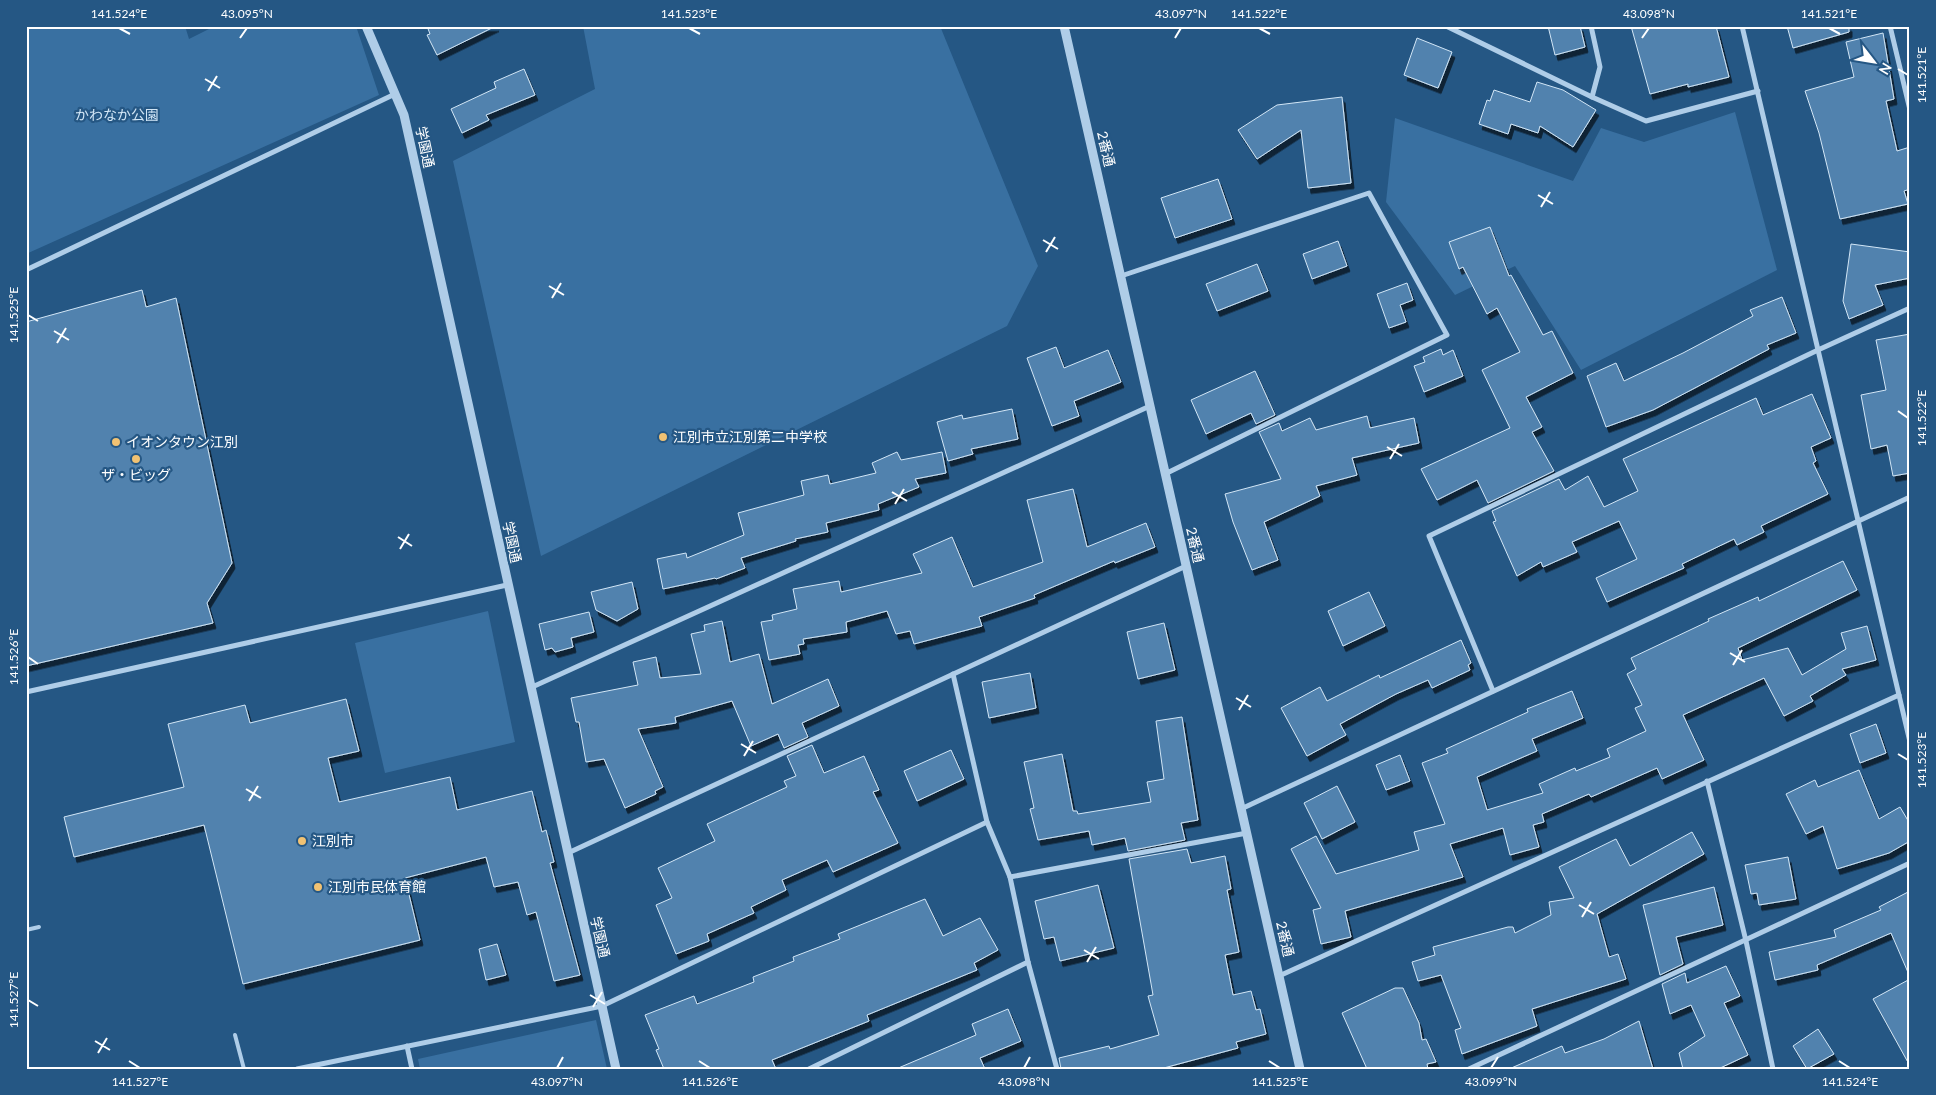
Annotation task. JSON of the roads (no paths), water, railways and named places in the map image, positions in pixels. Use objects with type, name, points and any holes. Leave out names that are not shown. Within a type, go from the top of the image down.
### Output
[{"type":"street","name":"学園通","points":[[366,26],[404,115],[616,1069]]},
{"type":"street","name":"2番通","points":[[1064,26],[1300,1069]]},
{"type":"street","points":[[1446,26],[1646,121],[1758,91]]},
{"type":"street","points":[[1591,26],[1600,68],[1592,97]]},
{"type":"street","points":[[1742,26],[1899,695],[1907,720],[1910,742]]},
{"type":"street","points":[[1890,26],[1910,110]]},
{"type":"street","points":[[26,270],[395,94]]},
{"type":"street","points":[[1121,276],[1369,193],[1447,336],[1165,474]]},
{"type":"street","points":[[1493,691],[1429,536],[1910,308]]},
{"type":"street","points":[[530,688],[1150,406]]},
{"type":"street","points":[[1241,809],[1910,497]]},
{"type":"street","points":[[567,854],[1186,566]]},
{"type":"street","points":[[26,692],[507,584]]},
{"type":"street","points":[[953,674],[987,822],[1010,877],[1028,962],[1056,1069]]},
{"type":"street","points":[[1279,976],[1899,695]]},
{"type":"street","points":[[1707,781],[1746,941],[1772,1069]]},
{"type":"street","points":[[297,1069],[602,1006],[987,822]]},
{"type":"street","points":[[1010,877],[1247,833]]},
{"type":"street","points":[[1469,1069],[1910,863]]},
{"type":"street","points":[[809,1069],[1028,962]]},
{"type":"street","points":[[407,1046],[412,1069]]},
{"type":"lane","points":[[26,930],[39,927]]},
{"type":"lane","points":[[235,1035],[244,1069]]},
{"type":"place","name":"江別市立江別第二中学校","points":[[663,437]]},
{"type":"place","name":"イオンタウン江別","points":[[116,442]]},
{"type":"place","name":"ザ・ビッグ","points":[[136,459]]},
{"type":"place","name":"江別市","points":[[302,841]]},
{"type":"place","name":"江別市民体育館","points":[[318,887]]},
{"type":"park label","name":"かわなか公園","points":[[117,115]]}]
